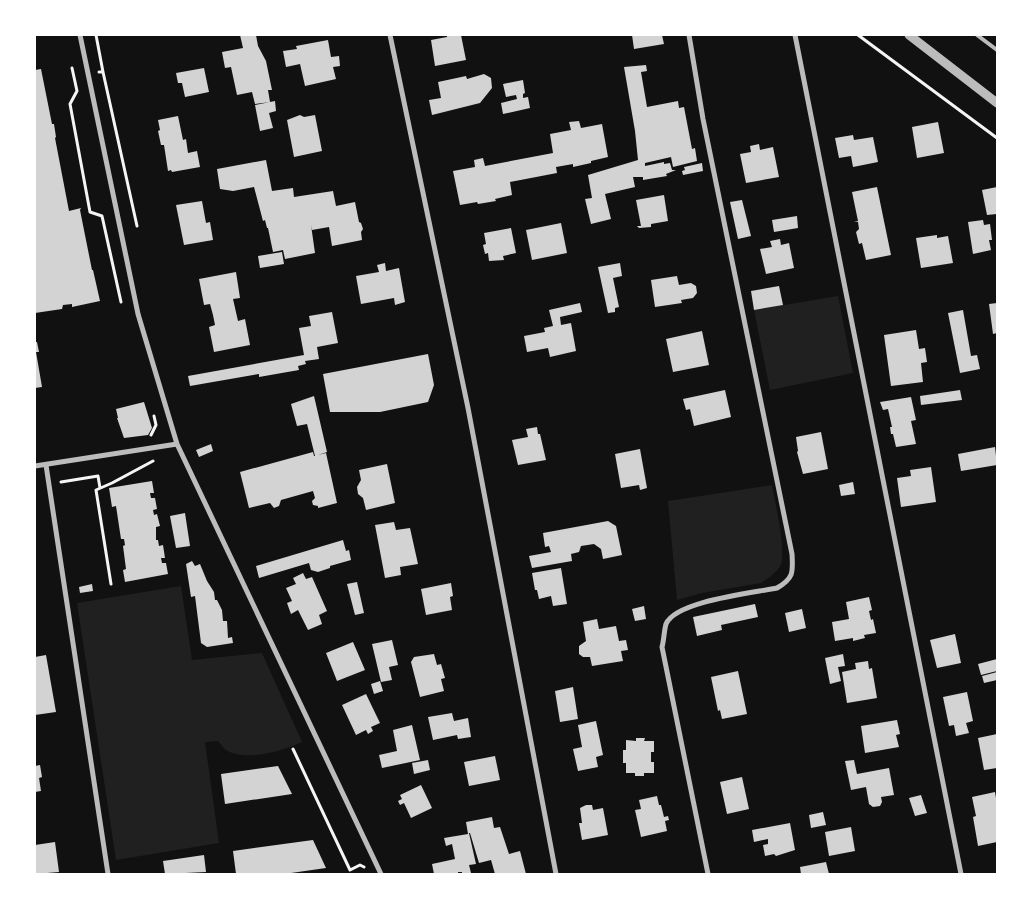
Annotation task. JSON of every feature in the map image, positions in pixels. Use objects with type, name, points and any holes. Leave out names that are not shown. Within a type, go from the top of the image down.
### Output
[{"type":"street","points":[[80,35],[138,314],[177,444],[380,874]]},
{"type":"street","points":[[390,35],[468,408],[556,874]]},
{"type":"street","points":[[688,35],[703,119],[792,554],[793,573],[787,582],[777,588],[695,604],[677,612],[666,624],[662,647],[708,874]]},
{"type":"street","points":[[794,35],[961,874]]},
{"type":"street","points":[[909,35],[997,103]]},
{"type":"street","points":[[35,466],[177,444]]},
{"type":"street","points":[[46,465],[108,874]]},
{"type":"lane","points":[[978,35],[997,50]]},
{"type":"path","points":[[96,35],[137,226]]},
{"type":"path","points":[[858,35],[997,138]]},
{"type":"path","points":[[71,60],[76,91],[70,104],[90,212],[102,216],[122,305]]},
{"type":"path","points":[[88,74],[103,72]]},
{"type":"path","points":[[146,440],[153,434],[156,425],[153,412]]},
{"type":"path","points":[[111,584],[96,490],[158,459]]},
{"type":"path","points":[[49,484],[98,476],[100,488]]},
{"type":"path","points":[[293,749],[350,870],[360,865],[366,868],[375,863]]},
{"type":"shaded area","points":[[838,296],[853,373],[770,390],[754,310]]},
{"type":"shaded area","points":[[772,485],[780,525],[782,548],[781,564],[778,570],[761,583],[702,593],[677,600],[668,501]]},
{"type":"shaded area","points":[[181,586],[192,660],[262,653],[302,742],[275,752],[244,755],[226,750],[218,741],[205,742],[219,843],[116,860],[77,603]]},
{"type":"building","points":[[240,35],[256,35],[258,46],[266,61],[272,90],[268,90],[270,102],[255,104],[252,92],[237,95],[231,67],[225,68],[222,52],[243,48]]},
{"type":"building","points":[[447,35],[461,35],[466,60],[435,66],[431,40],[447,37]]},
{"type":"building","points":[[632,35],[662,35],[664,44],[634,49]]},
{"type":"building","points":[[328,40],[331,57],[339,56],[340,66],[333,67],[336,79],[305,86],[300,64],[286,67],[283,51],[297,49],[296,46]]},
{"type":"building","points":[[646,65],[647,71],[641,72],[647,107],[678,101],[679,108],[684,107],[692,149],[695,148],[697,161],[673,167],[671,157],[645,163],[645,166],[664,162],[664,164],[670,163],[672,170],[676,170],[666,174],[667,176],[643,180],[643,177],[633,177],[635,187],[605,194],[611,219],[591,224],[585,199],[592,198],[588,175],[638,160],[624,67]]},
{"type":"building","points":[[204,68],[209,92],[185,97],[182,83],[178,83],[176,73]]},
{"type":"building","points":[[41,69],[52,124],[54,124],[69,211],[81,208],[92,270],[100,301],[72,307],[72,304],[63,305],[62,309],[35,313],[35,70]]},
{"type":"building","points":[[484,74],[491,78],[492,88],[480,103],[432,115],[429,100],[441,98],[438,82],[466,76],[467,79]]},
{"type":"building","points":[[523,80],[525,93],[523,98],[528,97],[530,108],[503,114],[501,103],[517,99],[516,95],[506,97],[503,84]]},
{"type":"building","points":[[275,101],[276,111],[269,113],[273,128],[260,131],[255,105]]},
{"type":"building","points":[[300,115],[304,117],[315,115],[322,151],[294,157],[287,120]]},
{"type":"building","points":[[178,116],[183,140],[186,139],[188,153],[197,151],[200,167],[172,172],[171,170],[168,171],[164,145],[161,145],[158,120]]},
{"type":"building","points":[[579,121],[581,128],[602,124],[608,157],[573,167],[573,164],[556,167],[557,173],[510,182],[512,195],[495,199],[496,201],[460,205],[453,171],[475,167],[474,160],[483,158],[485,166],[553,153],[550,134],[571,130],[569,122]]},
{"type":"building","points":[[938,122],[944,153],[917,158],[912,127]]},
{"type":"building","points":[[853,135],[854,140],[873,137],[878,162],[853,167],[851,156],[839,158],[835,138]]},
{"type":"building","points":[[759,144],[760,150],[773,147],[779,177],[746,183],[740,154],[751,152],[750,146]]},
{"type":"building","points":[[266,160],[272,191],[293,188],[294,197],[333,191],[336,206],[355,202],[359,222],[363,229],[361,232],[362,240],[332,246],[329,227],[312,230],[311,225],[315,253],[285,259],[283,250],[273,252],[268,228],[265,220],[263,221],[254,187],[233,191],[220,189],[217,169]]},
{"type":"building","points":[[702,163],[703,171],[683,175],[684,167]]},
{"type":"building","points":[[877,187],[891,255],[866,260],[862,243],[859,244],[856,232],[859,229],[858,222],[854,222],[858,221],[852,192]]},
{"type":"building","points":[[997,187],[997,214],[987,215],[982,190]]},
{"type":"building","points":[[664,195],[668,221],[651,224],[651,227],[639,228],[637,226],[641,226],[636,200]]},
{"type":"building","points":[[742,200],[751,236],[738,239],[730,202]]},
{"type":"building","points":[[202,201],[206,223],[210,222],[213,240],[184,245],[176,205]]},
{"type":"building","points":[[797,216],[798,228],[774,232],[772,220]]},
{"type":"building","points":[[983,220],[984,225],[990,224],[992,240],[989,240],[991,250],[973,254],[968,222]]},
{"type":"building","points":[[561,223],[567,253],[532,260],[526,230]]},
{"type":"building","points":[[511,228],[516,253],[503,256],[504,260],[489,261],[488,253],[485,254],[483,245],[486,244],[484,233]]},
{"type":"building","points":[[937,235],[937,238],[948,236],[953,263],[921,268],[916,238]]},
{"type":"building","points":[[780,239],[781,245],[789,243],[794,268],[766,274],[760,249],[772,247],[770,241]]},
{"type":"building","points":[[282,252],[284,264],[260,268],[258,256]]},
{"type":"building","points":[[385,263],[386,271],[399,268],[405,302],[395,305],[394,298],[361,304],[356,276],[379,272],[377,265]]},
{"type":"building","points":[[620,263],[622,276],[613,278],[619,307],[615,308],[615,312],[608,313],[598,267]]},
{"type":"building","points":[[236,272],[240,298],[233,299],[238,321],[245,319],[250,345],[214,352],[209,327],[215,325],[213,315],[210,304],[204,305],[199,279]]},
{"type":"building","points":[[677,276],[679,285],[691,283],[696,286],[697,293],[693,298],[681,300],[682,303],[655,307],[651,280]]},
{"type":"building","points":[[779,286],[783,305],[754,310],[751,291]]},
{"type":"building","points":[[580,303],[582,312],[560,317],[561,325],[571,323],[576,351],[550,357],[548,348],[527,352],[524,336],[545,332],[544,328],[553,326],[549,310]]},
{"type":"building","points":[[997,303],[997,333],[993,334],[989,304]]},
{"type":"building","points":[[963,310],[971,356],[977,355],[980,369],[960,373],[948,313]]},
{"type":"building","points":[[332,312],[338,343],[317,347],[319,359],[305,361],[306,364],[298,366],[299,370],[259,377],[259,374],[190,386],[188,376],[304,355],[299,328],[311,326],[309,316]]},
{"type":"building","points":[[916,330],[919,349],[925,348],[927,362],[921,363],[923,382],[891,386],[884,335]]},
{"type":"building","points":[[702,331],[709,365],[673,372],[666,339]]},
{"type":"building","points":[[35,342],[37,342],[39,352],[36,352],[42,387],[35,388]]},
{"type":"building","points":[[428,354],[434,385],[428,402],[380,412],[330,412],[323,374]]},
{"type":"building","points":[[725,390],[731,417],[694,426],[690,409],[686,410],[683,399]]},
{"type":"building","points":[[960,390],[962,400],[921,405],[920,396]]},
{"type":"building","points":[[314,396],[327,452],[318,455],[326,453],[337,503],[318,508],[318,506],[313,505],[312,501],[315,498],[313,491],[281,500],[279,506],[274,508],[270,503],[249,508],[240,472],[313,452],[315,456],[307,424],[297,426],[291,404]]},
{"type":"building","points":[[911,397],[916,420],[911,421],[916,444],[896,447],[893,434],[891,434],[890,427],[892,427],[888,409],[883,410],[880,402]]},
{"type":"building","points":[[144,402],[152,428],[148,435],[124,438],[116,409]]},
{"type":"building","points":[[537,427],[546,460],[518,465],[512,440],[528,437],[526,429]]},
{"type":"building","points":[[821,432],[828,469],[803,474],[797,452],[796,437]]},
{"type":"building","points":[[211,444],[213,451],[199,457],[196,450]]},
{"type":"building","points":[[995,447],[997,465],[961,471],[958,454]]},
{"type":"building","points":[[640,449],[647,488],[640,490],[639,485],[621,488],[615,454]]},
{"type":"building","points":[[387,464],[395,503],[366,510],[363,498],[358,494],[357,487],[361,480],[359,470]]},
{"type":"building","points":[[931,467],[936,502],[901,507],[897,478],[911,476],[910,470]]},
{"type":"building","points":[[152,481],[154,493],[150,493],[151,498],[155,498],[157,509],[153,510],[154,515],[157,514],[160,526],[156,527],[156,540],[158,540],[159,546],[163,545],[165,558],[161,558],[162,563],[166,563],[168,574],[125,582],[123,570],[126,569],[124,539],[121,539],[116,506],[112,507],[109,488]]},
{"type":"building","points":[[853,482],[855,494],[841,496],[839,485]]},
{"type":"building","points":[[185,513],[190,546],[176,548],[170,516]]},
{"type":"building","points":[[608,521],[616,526],[622,555],[603,559],[601,549],[594,544],[581,546],[579,552],[571,554],[572,561],[532,568],[529,556],[551,552],[549,546],[545,547],[543,533]]},
{"type":"building","points":[[394,522],[396,530],[410,528],[418,564],[400,567],[401,575],[385,578],[375,525]]},
{"type":"building","points":[[343,540],[346,551],[349,550],[351,560],[330,566],[330,568],[318,572],[311,570],[309,563],[259,578],[256,566]]},
{"type":"building","points":[[192,561],[195,566],[200,564],[214,592],[215,600],[217,600],[222,610],[223,621],[227,621],[228,638],[232,637],[233,643],[207,647],[201,643],[195,596],[191,597],[186,564]]},
{"type":"building","points":[[561,568],[567,604],[553,606],[551,596],[539,599],[537,590],[535,590],[532,573]]},
{"type":"building","points":[[303,573],[306,579],[312,577],[327,611],[319,615],[322,624],[308,630],[298,610],[291,614],[287,603],[292,601],[286,588],[296,584],[293,578]]},
{"type":"building","points":[[357,582],[364,613],[355,615],[347,584]]},
{"type":"building","points":[[451,583],[453,596],[450,597],[452,610],[426,615],[421,589]]},
{"type":"building","points":[[92,584],[93,591],[80,593],[79,587]]},
{"type":"building","points":[[869,597],[872,610],[869,611],[876,633],[864,635],[865,638],[853,641],[853,638],[835,641],[832,622],[849,619],[846,602]]},
{"type":"building","points":[[755,604],[758,617],[721,625],[722,630],[697,636],[693,617]]},
{"type":"building","points":[[644,606],[646,619],[635,621],[632,609]]},
{"type":"building","points":[[802,609],[806,628],[789,632],[785,613]]},
{"type":"building","points":[[597,619],[599,629],[616,626],[619,641],[626,640],[628,650],[621,651],[623,661],[592,666],[590,657],[583,657],[579,654],[579,646],[586,641],[583,622]]},
{"type":"building","points":[[955,634],[961,663],[937,668],[930,640]]},
{"type":"building","points":[[392,640],[398,665],[389,667],[392,680],[381,682],[372,644]]},
{"type":"building","points":[[353,642],[365,670],[337,681],[326,653]]},
{"type":"building","points":[[434,654],[437,665],[441,664],[445,678],[441,679],[444,691],[420,697],[411,662],[414,657]]},
{"type":"building","points":[[843,654],[845,666],[838,667],[841,681],[830,684],[825,658]]},
{"type":"building","points":[[46,655],[56,712],[35,715],[35,657]]},
{"type":"building","points":[[997,659],[997,671],[981,675],[978,664]]},
{"type":"building","points":[[868,661],[869,669],[872,668],[877,698],[847,703],[842,672],[856,669],[855,663]]},
{"type":"building","points":[[738,671],[747,714],[722,719],[720,710],[718,711],[711,677]]},
{"type":"building","points":[[997,672],[997,680],[984,683],[982,676]]},
{"type":"building","points":[[380,681],[383,691],[374,694],[371,684]]},
{"type":"building","points":[[573,687],[578,719],[560,722],[555,691]]},
{"type":"building","points":[[967,692],[973,721],[966,723],[969,733],[956,736],[954,725],[949,726],[943,697]]},
{"type":"building","points":[[366,694],[380,723],[371,727],[373,731],[368,734],[366,730],[356,735],[342,705]]},
{"type":"building","points":[[452,713],[454,721],[468,718],[471,737],[458,739],[457,735],[433,740],[428,717]]},
{"type":"building","points":[[897,720],[900,734],[896,735],[899,747],[865,753],[861,726]]},
{"type":"building","points":[[596,721],[603,755],[596,757],[598,767],[578,771],[573,749],[582,747],[578,725]]},
{"type":"building","points":[[412,725],[420,760],[382,768],[379,755],[397,751],[393,730]]},
{"type":"building","points":[[997,734],[997,768],[984,770],[978,738]]},
{"type":"building","points":[[636,738],[645,738],[644,741],[654,741],[654,752],[651,752],[651,762],[654,762],[654,773],[644,773],[644,776],[635,776],[635,773],[626,773],[626,763],[623,763],[623,750],[626,750],[626,740],[636,741]]},
{"type":"building","points":[[495,756],[500,780],[469,786],[464,762]]},
{"type":"building","points":[[428,760],[430,770],[414,774],[412,763]]},
{"type":"building","points":[[854,760],[857,774],[889,768],[894,795],[881,797],[882,802],[880,806],[873,807],[869,804],[866,787],[851,790],[845,761]]},
{"type":"building","points":[[40,765],[42,777],[39,778],[41,791],[35,792],[35,766]]},
{"type":"building","points":[[278,766],[292,794],[225,804],[221,774]]},
{"type":"building","points":[[742,777],[749,809],[727,814],[720,782]]},
{"type":"building","points":[[421,785],[432,808],[411,818],[404,803],[400,805],[398,801],[402,799],[400,795]]},
{"type":"building","points":[[995,792],[997,804],[997,842],[978,846],[973,817],[976,816],[972,797]]},
{"type":"building","points":[[921,795],[927,813],[915,816],[909,798]]},
{"type":"building","points":[[657,796],[664,817],[668,816],[669,820],[665,821],[667,831],[641,837],[635,810],[641,809],[639,800]]},
{"type":"building","points":[[592,805],[593,810],[603,808],[608,835],[582,840],[579,823],[582,823],[580,808]]},
{"type":"building","points":[[823,812],[826,825],[811,828],[809,815]]},
{"type":"building","points":[[492,817],[494,828],[500,827],[509,854],[520,851],[526,874],[495,874],[491,860],[479,863],[469,833],[476,864],[469,865],[471,873],[434,874],[432,864],[455,859],[452,844],[446,846],[444,838],[468,834],[466,822]]},
{"type":"building","points":[[790,823],[795,850],[776,856],[774,854],[765,856],[763,845],[768,844],[768,839],[754,842],[752,830]]},
{"type":"building","points":[[851,827],[855,851],[829,856],[825,832]]},
{"type":"building","points":[[313,840],[326,868],[284,874],[236,874],[233,851]]},
{"type":"building","points":[[55,842],[59,872],[35,874],[35,845]]},
{"type":"building","points":[[204,855],[206,872],[165,874],[163,861]]},
{"type":"building","points":[[826,862],[829,874],[801,874],[800,867]]}]
